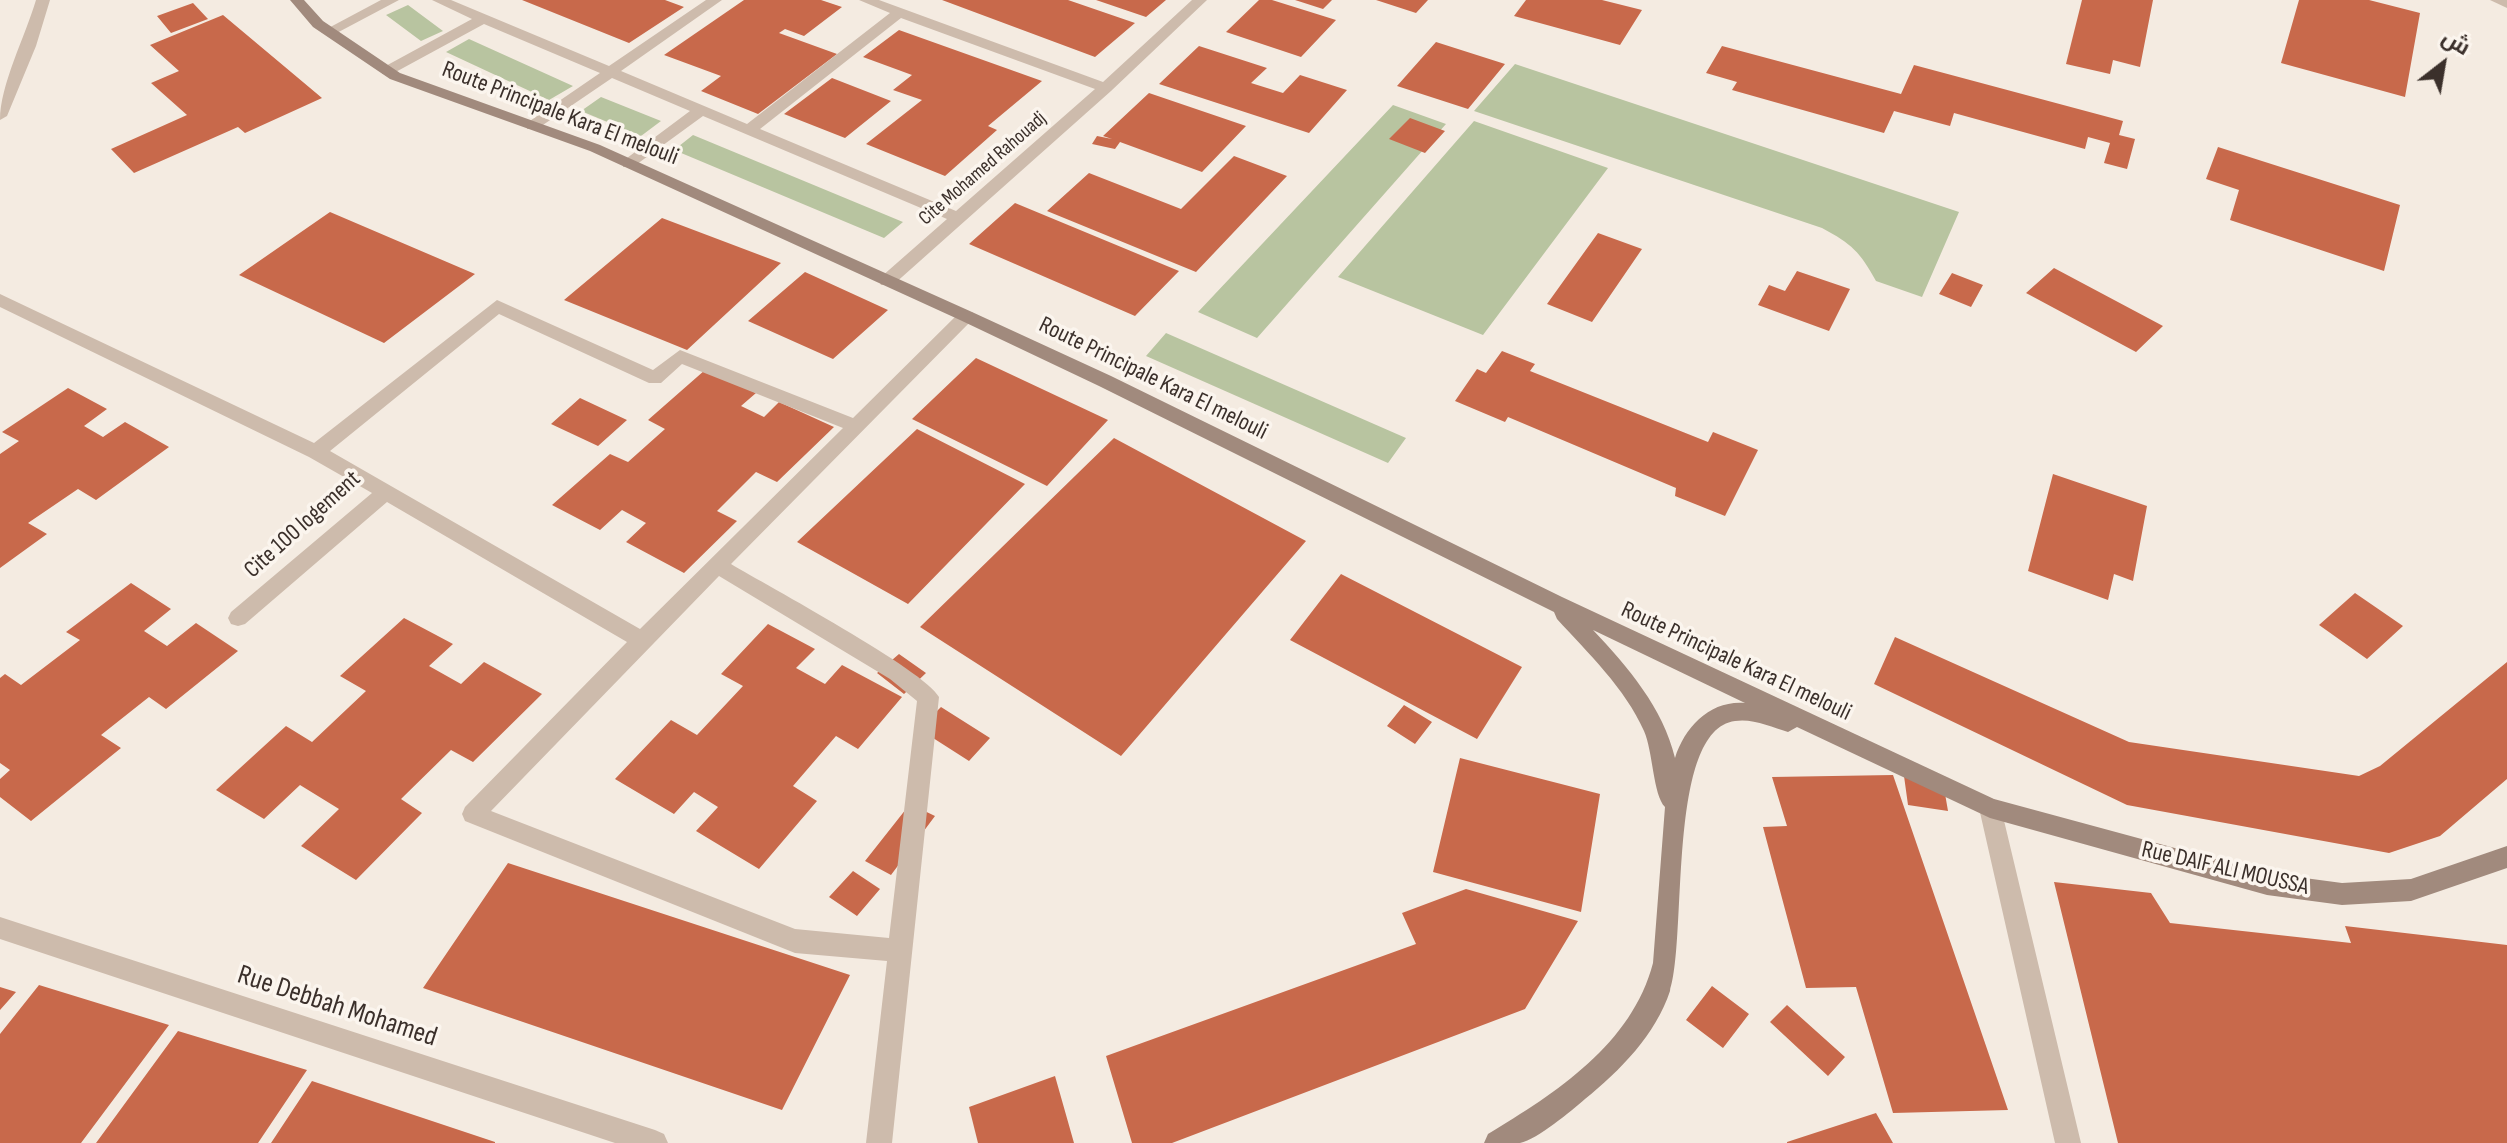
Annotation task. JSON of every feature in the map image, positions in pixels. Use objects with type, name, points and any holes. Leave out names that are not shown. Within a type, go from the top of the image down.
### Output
[{"type":"main road","name":"Route Principale Kara El melouli","points":[[297,0],[328,32],[387,71],[595,148],[966,316],[1105,381],[1555,603],[1990,808]]},
{"type":"main road","points":[[1555,603],[1603,655],[1643,706],[1662,750],[1673,819]]},
{"type":"main road","points":[[1497,1143],[1537,1119],[1590,1079],[1633,1033],[1659,989],[1671,903],[1673,819],[1679,780],[1688,748],[1703,725],[1719,715],[1738,711],[1863,748]]},
{"type":"main road","name":"Rue DAIF ALI MOUSSA","points":[[1990,808],[2267,884],[2342,894],[2411,890],[2507,857]]},
{"type":"street","points":[[0,116],[23,63],[43,0]]},
{"type":"street","points":[[328,32],[392,0]]},
{"type":"street","points":[[439,0],[958,218]]},
{"type":"street","points":[[532,126],[715,0]]},
{"type":"street","points":[[866,0],[1106,88]]},
{"type":"street","name":"Cite Mohamed Rahouadj","points":[[887,281],[1106,88],[1200,0]]},
{"type":"street","points":[[2497,0],[2507,4]]},
{"type":"street","points":[[748,131],[900,12]]},
{"type":"street","points":[[387,71],[483,19]]},
{"type":"street","points":[[628,164],[700,111]]},
{"type":"street","name":"Cite 100 logement","points":[[0,300],[316,452],[386,492],[238,618]]},
{"type":"street","points":[[316,452],[497,306],[655,378],[680,356],[856,426]]},
{"type":"street","points":[[900,951],[795,941],[473,814],[966,316]]},
{"type":"street","points":[[386,492],[643,641]]},
{"type":"street","points":[[718,566],[897,673],[928,697],[879,1143]]},
{"type":"street","points":[[1990,808],[2068,1143]]},
{"type":"street","name":"Rue Debbah Mohamed","points":[[0,928],[655,1143]]},
{"type":"green space","points":[[408,5],[443,31],[421,41],[386,15]]},
{"type":"green space","points":[[469,39],[573,86],[549,100],[446,52]]},
{"type":"green space","points":[[1515,64],[1959,212],[1922,297],[1876,281],[1854,250],[1822,228],[1474,111]]},
{"type":"green space","points":[[601,97],[661,121],[641,136],[581,111]]},
{"type":"green space","points":[[1393,105],[1446,124],[1257,338],[1198,312]]},
{"type":"green space","points":[[1474,121],[1608,168],[1483,335],[1338,277]]},
{"type":"green space","points":[[693,135],[903,222],[884,238],[674,150]]},
{"type":"green space","points":[[1166,333],[1406,438],[1388,463],[1146,356]]},
{"type":"building","points":[[522,0],[665,0],[684,7],[629,43]]},
{"type":"building","points":[[744,0],[821,0],[842,7],[804,36],[785,29],[779,33],[837,54],[758,114],[701,91],[721,76],[664,55]]},
{"type":"building","points":[[942,0],[1068,0],[1135,23],[1095,57]]},
{"type":"building","points":[[1096,0],[1166,0],[1146,17]]},
{"type":"building","points":[[1259,0],[1272,0],[1336,20],[1301,57],[1226,32]]},
{"type":"building","points":[[1295,0],[1332,0],[1323,9]]},
{"type":"building","points":[[1376,0],[1428,0],[1416,13]]},
{"type":"building","points":[[1526,0],[1602,0],[1642,10],[1620,45],[1514,16]]},
{"type":"building","points":[[2082,0],[2153,0],[2140,67],[2113,60],[2110,74],[2066,64]]},
{"type":"building","points":[[2299,0],[2369,0],[2420,13],[2405,97],[2281,63]]},
{"type":"building","points":[[193,3],[208,19],[171,33],[157,16]]},
{"type":"building","points":[[223,15],[322,98],[245,133],[238,127],[134,173],[111,149],[187,115],[151,83],[179,71],[150,45]]},
{"type":"building","points":[[899,30],[1042,81],[988,126],[997,130],[945,176],[866,144],[922,100],[893,90],[912,75],[863,57]]},
{"type":"building","points":[[1436,42],[1505,64],[1468,109],[1397,86]]},
{"type":"building","points":[[1199,46],[1267,68],[1251,83],[1283,93],[1300,75],[1347,90],[1309,133],[1159,84]]},
{"type":"building","points":[[1722,46],[1901,94],[1914,65],[2123,121],[2119,135],[2135,139],[2127,169],[2104,163],[2110,143],[2088,137],[2085,149],[1954,113],[1950,126],[1894,111],[1884,133],[1732,90],[1737,82],[1706,73]]},
{"type":"building","points":[[832,78],[891,101],[845,138],[784,114]]},
{"type":"building","points":[[1149,93],[1246,126],[1202,172],[1120,142],[1115,149],[1092,144],[1097,136],[1112,139],[1103,136]]},
{"type":"building","points":[[1410,118],[1445,131],[1425,153],[1389,139]]},
{"type":"building","points":[[2218,147],[2400,205],[2384,271],[2230,220],[2239,190],[2206,179]]},
{"type":"building","points":[[1234,156],[1287,176],[1196,272],[1047,211],[1089,173],[1181,209]]},
{"type":"building","points":[[1015,203],[1179,271],[1135,316],[969,244]]},
{"type":"building","points":[[330,212],[475,274],[384,343],[239,275]]},
{"type":"building","points":[[662,218],[781,263],[687,350],[564,300]]},
{"type":"building","points":[[1598,233],[1642,249],[1592,322],[1547,304]]},
{"type":"building","points":[[2054,268],[2163,326],[2136,352],[2026,293]]},
{"type":"building","points":[[1797,271],[1850,289],[1829,331],[1758,305],[1769,285],[1785,291]]},
{"type":"building","points":[[805,272],[888,310],[833,359],[748,321]]},
{"type":"building","points":[[1952,273],[1983,285],[1971,307],[1939,294]]},
{"type":"building","points":[[1502,351],[1535,364],[1530,371],[1708,442],[1713,432],[1758,450],[1725,516],[1675,496],[1676,488],[1508,417],[1505,422],[1455,401],[1477,369],[1486,373]]},
{"type":"building","points":[[976,358],[1108,420],[1047,486],[912,419]]},
{"type":"building","points":[[705,370],[756,393],[741,406],[764,417],[779,402],[834,427],[777,482],[756,472],[717,511],[737,521],[684,573],[626,542],[646,523],[622,510],[600,530],[552,505],[610,454],[628,462],[665,429],[648,420]]},
{"type":"building","points":[[68,388],[107,409],[84,426],[103,437],[125,422],[169,447],[96,500],[78,489],[28,523],[47,534],[0,568],[0,454],[19,441],[2,432]]},
{"type":"building","points":[[580,398],[627,420],[598,446],[551,424]]},
{"type":"building","points":[[917,429],[1025,484],[908,604],[797,542]]},
{"type":"building","points":[[1114,438],[1306,541],[1121,756],[920,627]]},
{"type":"building","points":[[2053,474],[2147,506],[2133,581],[2114,574],[2108,600],[2028,571]]},
{"type":"building","points":[[1341,574],[1522,667],[1477,739],[1290,640]]},
{"type":"building","points":[[131,583],[171,609],[144,631],[167,646],[196,623],[238,651],[166,709],[149,697],[101,735],[121,748],[31,821],[0,797],[0,779],[10,770],[0,763],[0,678],[5,674],[21,685],[80,640],[66,632]]},
{"type":"building","points":[[2355,593],[2403,626],[2367,659],[2319,625]]},
{"type":"building","points":[[404,618],[453,644],[429,666],[461,684],[484,662],[542,694],[473,762],[451,750],[401,799],[422,813],[356,880],[301,846],[339,809],[300,785],[264,819],[216,790],[286,726],[312,742],[366,691],[340,676]]},
{"type":"building","points":[[768,624],[815,649],[796,668],[825,684],[842,665],[902,697],[858,749],[836,736],[793,786],[817,801],[759,869],[696,831],[718,807],[694,792],[674,814],[615,779],[671,720],[697,735],[743,686],[721,674]]},
{"type":"building","points":[[1895,637],[2129,742],[2359,776],[2380,766],[2507,662],[2507,779],[2440,836],[2389,853],[2127,805],[1874,684]]},
{"type":"building","points":[[899,654],[926,673],[904,694],[877,673]]},
{"type":"building","points":[[1404,705],[1432,722],[1415,744],[1387,726]]},
{"type":"building","points":[[941,707],[990,738],[969,761],[919,729]]},
{"type":"building","points":[[1460,758],[1600,794],[1581,912],[1433,872]]},
{"type":"building","points":[[1893,775],[2008,1110],[1893,1113],[1856,987],[1806,988],[1763,827],[1787,826],[1772,777]]},
{"type":"building","points":[[1904,776],[1943,782],[1948,811],[1908,805]]},
{"type":"building","points":[[910,804],[935,816],[891,875],[865,861]]},
{"type":"building","points":[[508,863],[850,975],[782,1110],[423,988]]},
{"type":"building","points":[[853,871],[880,889],[857,916],[829,897]]},
{"type":"building","points":[[2054,882],[2151,893],[2170,923],[2351,943],[2345,926],[2507,945],[2507,1143],[2118,1143]]},
{"type":"building","points":[[1466,889],[1578,921],[1525,1009],[1172,1143],[1132,1143],[1106,1056],[1416,944],[1402,913]]},
{"type":"building","points":[[39,985],[169,1025],[81,1143],[0,1143],[0,1034]]},
{"type":"building","points":[[1712,986],[1749,1014],[1723,1048],[1686,1020]]},
{"type":"building","points":[[0,987],[16,992],[0,1010]]},
{"type":"building","points":[[1787,1005],[1845,1057],[1828,1076],[1770,1022]]},
{"type":"building","points":[[178,1031],[307,1070],[258,1143],[96,1143]]},
{"type":"building","points":[[1055,1076],[1074,1143],[978,1143],[969,1107]]},
{"type":"building","points":[[312,1081],[495,1142],[495,1143],[271,1143]]},
{"type":"building","points":[[1876,1113],[1893,1143],[1787,1143],[1787,1142]]}]
